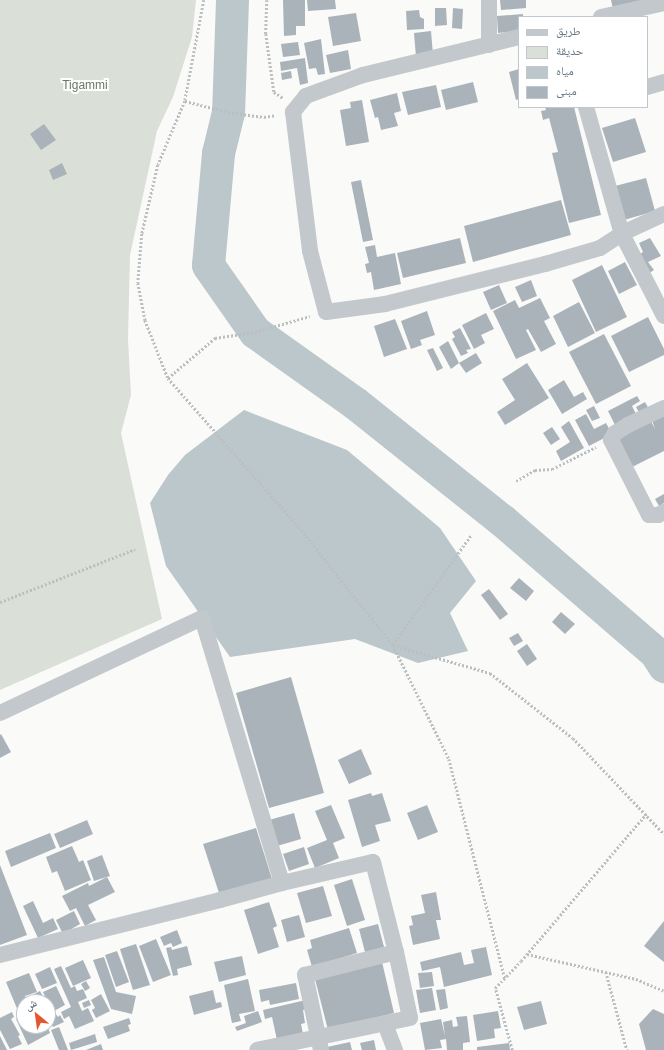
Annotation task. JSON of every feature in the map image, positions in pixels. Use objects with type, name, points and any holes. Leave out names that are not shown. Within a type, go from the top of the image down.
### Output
[{"type":"street","points":[[489,0],[489,45]]},
{"type":"street","points":[[606,16],[664,3]]},
{"type":"street","points":[[518,37],[363,75],[306,96],[293,112],[310,251],[326,312],[385,304],[545,264],[600,248],[622,234],[664,214]]},
{"type":"street","points":[[648,87],[664,82]]},
{"type":"street","points":[[586,108],[622,234],[664,316]]},
{"type":"street","points":[[664,408],[628,425],[615,433],[611,440],[649,515],[658,515],[664,512]]},
{"type":"street","points":[[0,713],[202,618],[282,883]]},
{"type":"street","points":[[0,955],[282,883],[373,862],[396,952],[410,1018],[320,1044],[257,1050]]},
{"type":"street","points":[[320,1044],[305,974],[396,952]]},
{"type":"street","points":[[385,1024],[395,1050]]},
{"type":"path","points":[[204,0],[201,27],[185,101],[158,165],[142,234],[138,283],[145,320],[168,378],[299,527],[393,645],[449,759],[505,978]]},
{"type":"path","points":[[267,0],[266,34],[274,92],[282,98],[306,96]]},
{"type":"path","points":[[185,101],[228,112],[264,117],[293,112]]},
{"type":"path","points":[[168,378],[215,338],[255,332],[292,321]]},
{"type":"path","points":[[516,481],[535,470],[552,469],[611,440]]},
{"type":"path","points":[[393,645],[471,536]]},
{"type":"path","points":[[0,602],[135,549]]},
{"type":"path","points":[[393,645],[490,674],[573,738],[664,834]]},
{"type":"path","points":[[512,1050],[495,988],[527,954],[646,814]]},
{"type":"path","points":[[527,954],[636,979],[664,990]]},
{"type":"path","points":[[606,972],[627,1050]]},
{"type":"green space","name":"Tigammi","points":[[0,0],[196,0],[192,37],[173,97],[157,131],[130,255],[128,339],[131,395],[121,433],[162,619],[0,690]]},
{"type":"water","points":[[244,410],[347,450],[440,528],[476,581],[450,613],[468,651],[418,663],[355,639],[230,657],[166,566],[150,503],[168,475],[185,455]]},
{"type":"building","points":[[283,0],[305,0],[305,26],[296,26],[296,35],[284,36]]},
{"type":"building","points":[[307,0],[335,0],[336,9],[308,11]]},
{"type":"building","points":[[500,0],[526,0],[526,8],[501,10]]},
{"type":"building","points":[[611,0],[640,0],[641,5],[613,9]]},
{"type":"building","points":[[435,8],[446,8],[447,25],[435,26]]},
{"type":"building","points":[[453,8],[463,9],[462,29],[452,28]]},
{"type":"building","points":[[419,10],[420,17],[424,19],[424,29],[407,30],[406,11]]},
{"type":"building","points":[[356,13],[361,41],[333,46],[328,17]]},
{"type":"building","points":[[523,14],[523,16],[518,16],[518,31],[498,33],[497,16]]},
{"type":"building","points":[[431,31],[433,55],[416,57],[414,33]]},
{"type":"building","points":[[321,39],[325,74],[318,75],[316,68],[309,69],[304,43]]},
{"type":"building","points":[[298,42],[300,55],[283,57],[281,44]]},
{"type":"building","points":[[348,50],[351,69],[330,73],[326,55]]},
{"type":"building","points":[[305,58],[308,83],[300,85],[297,68],[281,71],[280,62]]},
{"type":"building","points":[[518,69],[518,99],[516,100],[509,72]]},
{"type":"building","points":[[291,71],[292,78],[282,80],[281,73]]},
{"type":"building","points":[[473,82],[478,102],[446,110],[441,90]]},
{"type":"building","points":[[436,85],[441,107],[408,115],[402,92]]},
{"type":"building","points":[[397,93],[401,111],[394,113],[398,126],[381,130],[378,117],[375,118],[370,100]]},
{"type":"building","points":[[362,100],[369,142],[346,146],[340,110],[351,108],[350,102]]},
{"type":"building","points":[[545,108],[574,108],[601,215],[569,223],[552,153],[558,152],[549,118],[543,120],[541,111],[546,110]]},
{"type":"building","points":[[635,118],[646,152],[613,162],[602,128]]},
{"type":"building","points":[[44,124],[56,140],[41,150],[30,134]]},
{"type":"building","points":[[62,163],[67,174],[53,180],[49,170]]},
{"type":"building","points":[[646,178],[655,211],[624,220],[615,186]]},
{"type":"building","points":[[361,180],[373,240],[363,242],[351,182]]},
{"type":"building","points":[[561,200],[571,235],[473,262],[464,226]]},
{"type":"building","points":[[460,238],[466,263],[403,278],[397,253]]},
{"type":"building","points":[[650,238],[661,256],[648,262],[654,270],[648,274],[637,256],[643,252],[639,243]]},
{"type":"building","points":[[375,245],[377,257],[395,253],[401,284],[374,290],[371,272],[367,273],[365,264],[369,263],[365,247]]},
{"type":"building","points":[[625,262],[637,285],[619,294],[608,271]]},
{"type":"building","points":[[602,265],[627,317],[596,332],[572,280]]},
{"type":"building","points":[[531,280],[537,296],[522,302],[515,287]]},
{"type":"building","points":[[499,285],[507,303],[491,310],[483,292]]},
{"type":"building","points":[[540,298],[550,318],[544,321],[556,344],[541,352],[528,329],[526,330],[536,350],[516,359],[493,311],[515,300],[519,308]]},
{"type":"building","points":[[579,302],[595,333],[568,347],[553,316]]},
{"type":"building","points":[[427,311],[435,335],[420,340],[422,345],[411,349],[401,321]]},
{"type":"building","points":[[486,313],[494,329],[481,335],[485,343],[474,349],[462,325]]},
{"type":"building","points":[[648,317],[664,349],[664,355],[629,372],[611,336]]},
{"type":"building","points":[[395,319],[407,349],[384,357],[374,326]]},
{"type":"building","points":[[460,328],[471,349],[466,350],[468,353],[461,356],[452,339],[455,337],[452,332]]},
{"type":"building","points":[[604,334],[631,386],[596,404],[569,352]]},
{"type":"building","points":[[448,341],[459,363],[451,369],[439,347]]},
{"type":"building","points":[[433,348],[443,368],[437,371],[427,350]]},
{"type":"building","points":[[476,353],[482,363],[466,373],[459,363]]},
{"type":"building","points":[[527,363],[549,398],[505,425],[497,412],[515,400],[502,379]]},
{"type":"building","points":[[564,380],[574,397],[583,392],[587,399],[562,414],[548,390]]},
{"type":"building","points":[[637,396],[640,401],[632,406],[637,416],[616,427],[608,411]]},
{"type":"building","points":[[645,402],[650,411],[641,416],[636,407]]},
{"type":"building","points":[[594,406],[600,418],[592,421],[586,410]]},
{"type":"building","points":[[586,414],[594,429],[606,423],[612,434],[589,446],[575,420]]},
{"type":"building","points":[[664,414],[664,451],[630,468],[615,436],[650,419],[655,429],[652,420]]},
{"type":"building","points":[[569,421],[584,448],[561,461],[556,451],[570,442],[561,427]]},
{"type":"building","points":[[552,427],[560,439],[551,445],[543,433]]},
{"type":"building","points":[[664,494],[664,503],[659,506],[655,499]]},
{"type":"building","points":[[519,578],[534,591],[526,601],[510,588]]},
{"type":"building","points":[[489,589],[508,614],[500,620],[481,595]]},
{"type":"building","points":[[561,612],[575,624],[565,634],[552,622]]},
{"type":"building","points":[[518,633],[523,641],[514,646],[509,638]]},
{"type":"building","points":[[527,644],[537,659],[527,666],[517,651]]},
{"type":"building","points":[[291,677],[324,793],[269,808],[236,693]]},
{"type":"building","points":[[1,734],[11,752],[0,758],[0,735]]},
{"type":"building","points":[[361,749],[372,774],[349,784],[338,760]]},
{"type":"building","points":[[371,793],[372,796],[382,793],[391,821],[375,825],[380,841],[362,847],[348,800]]},
{"type":"building","points":[[331,805],[345,838],[333,843],[339,858],[315,868],[307,848],[327,840],[315,811]]},
{"type":"building","points":[[427,805],[438,832],[418,840],[407,813]]},
{"type":"building","points":[[294,813],[301,839],[277,846],[269,820]]},
{"type":"building","points":[[87,820],[93,834],[60,848],[54,834]]},
{"type":"building","points":[[256,828],[272,879],[220,896],[203,844]]},
{"type":"building","points":[[50,833],[56,848],[11,867],[5,851]]},
{"type":"building","points":[[72,846],[79,862],[83,860],[91,880],[65,891],[57,871],[52,873],[46,857]]},
{"type":"building","points":[[304,847],[309,864],[289,871],[283,854]]},
{"type":"building","points":[[102,855],[110,876],[94,881],[87,861]]},
{"type":"building","points":[[0,865],[27,935],[0,945]]},
{"type":"building","points":[[107,877],[115,892],[88,905],[96,920],[85,926],[76,908],[70,911],[62,896],[88,883],[89,886]]},
{"type":"building","points":[[352,879],[365,920],[347,926],[334,885]]},
{"type":"building","points":[[323,886],[332,916],[306,923],[297,893]]},
{"type":"building","points":[[436,892],[441,920],[436,920],[440,939],[413,945],[409,926],[413,925],[411,916],[425,913],[421,895]]},
{"type":"building","points":[[33,901],[43,923],[53,918],[58,929],[38,938],[23,906]]},
{"type":"building","points":[[269,902],[277,926],[273,928],[279,947],[258,954],[244,910]]},
{"type":"building","points":[[74,911],[80,924],[63,934],[56,920]]},
{"type":"building","points":[[299,915],[305,937],[287,942],[281,920]]},
{"type":"building","points":[[664,921],[664,962],[644,946]]},
{"type":"building","points":[[378,924],[384,947],[365,952],[359,929]]},
{"type":"building","points":[[349,928],[357,953],[312,967],[307,950],[312,948],[310,940]]},
{"type":"building","points":[[177,930],[182,943],[173,947],[171,943],[164,946],[160,937]]},
{"type":"building","points":[[156,939],[171,975],[153,982],[139,946]]},
{"type":"building","points":[[136,944],[150,985],[133,990],[120,949]]},
{"type":"building","points":[[187,946],[192,965],[177,969],[178,975],[173,976],[166,948],[171,947],[172,950]]},
{"type":"building","points":[[486,947],[492,975],[444,987],[440,967],[422,971],[420,962],[461,952],[464,965],[474,963],[471,950]]},
{"type":"building","points":[[117,951],[129,982],[116,987],[105,955]]},
{"type":"building","points":[[242,956],[246,975],[219,982],[214,962]]},
{"type":"building","points":[[104,957],[116,992],[136,996],[132,1014],[111,1009],[93,960]]},
{"type":"building","points":[[83,960],[91,978],[73,986],[65,968]]},
{"type":"building","points":[[382,962],[394,1013],[328,1030],[315,979]]},
{"type":"building","points":[[61,966],[71,988],[75,986],[77,991],[83,989],[87,998],[78,1002],[82,1011],[88,1008],[94,1021],[75,1029],[69,1016],[64,1019],[61,1012],[71,1007],[54,969]]},
{"type":"building","points":[[50,967],[57,983],[42,989],[35,974]]},
{"type":"building","points":[[432,972],[434,986],[420,988],[418,973]]},
{"type":"building","points":[[29,973],[37,992],[31,994],[16,994],[16,1006],[6,982]]},
{"type":"building","points":[[248,979],[255,1011],[239,1014],[241,1021],[232,1023],[224,985]]},
{"type":"building","points":[[86,981],[90,988],[85,991],[81,984]]},
{"type":"building","points":[[296,983],[299,999],[270,1005],[269,1000],[261,1002],[259,990]]},
{"type":"building","points":[[56,986],[65,1005],[56,1010],[56,994],[44,994],[43,992]]},
{"type":"building","points":[[432,988],[436,1010],[420,1013],[416,990]]},
{"type":"building","points":[[445,989],[448,1008],[440,1010],[436,990]]},
{"type":"building","points":[[213,990],[216,1003],[221,1002],[222,1007],[194,1015],[189,996]]},
{"type":"building","points":[[40,991],[42,994],[34,994]]},
{"type":"building","points":[[101,994],[110,1011],[96,1018],[92,1010],[95,1008],[91,1000]]},
{"type":"building","points":[[89,1000],[91,1005],[84,1008],[82,1003]]},
{"type":"building","points":[[306,1000],[308,1009],[303,1010],[305,1023],[301,1024],[303,1034],[277,1040],[272,1017],[265,1019],[263,1010]]},
{"type":"building","points":[[541,1001],[547,1024],[524,1030],[517,1007]]},
{"type":"building","points":[[653,1009],[664,1014],[664,1050],[646,1050],[639,1024]]},
{"type":"building","points":[[258,1011],[262,1022],[237,1031],[235,1027],[246,1023],[244,1016]]},
{"type":"building","points":[[498,1011],[501,1028],[494,1029],[495,1038],[477,1041],[473,1015]]},
{"type":"building","points":[[12,1012],[14,1017],[11,1019],[16,1028],[16,1034],[20,1035],[18,1036],[22,1044],[10,1049],[0,1030],[0,1018]]},
{"type":"building","points":[[56,1014],[58,1017],[60,1015],[64,1022],[56,1026]]},
{"type":"building","points":[[467,1016],[470,1042],[463,1043],[463,1050],[447,1050],[446,1039],[440,1040],[442,1048],[425,1050],[420,1023],[441,1019],[445,1036],[443,1022],[452,1020],[453,1027],[458,1026],[456,1017]]},
{"type":"building","points":[[129,1018],[131,1024],[128,1025],[130,1031],[108,1039],[103,1027]]},
{"type":"building","points":[[59,1027],[68,1050],[59,1050],[53,1034],[56,1034],[56,1028]]},
{"type":"building","points":[[23,1034],[48,1034],[28,1045]]},
{"type":"building","points":[[95,1034],[97,1042],[71,1050],[69,1043]]},
{"type":"building","points":[[0,1036],[7,1050],[0,1050]]},
{"type":"building","points":[[374,1040],[376,1050],[362,1050],[360,1043]]},
{"type":"building","points":[[350,1042],[352,1050],[327,1050],[327,1047]]},
{"type":"building","points":[[509,1043],[510,1050],[477,1050],[477,1047]]},
{"type":"building","points":[[101,1044],[103,1050],[86,1050]]},
{"type":"waterway","points":[[232,0],[228,112],[218,153],[208,265],[255,332],[355,403],[503,521],[655,652],[664,666]]}]
